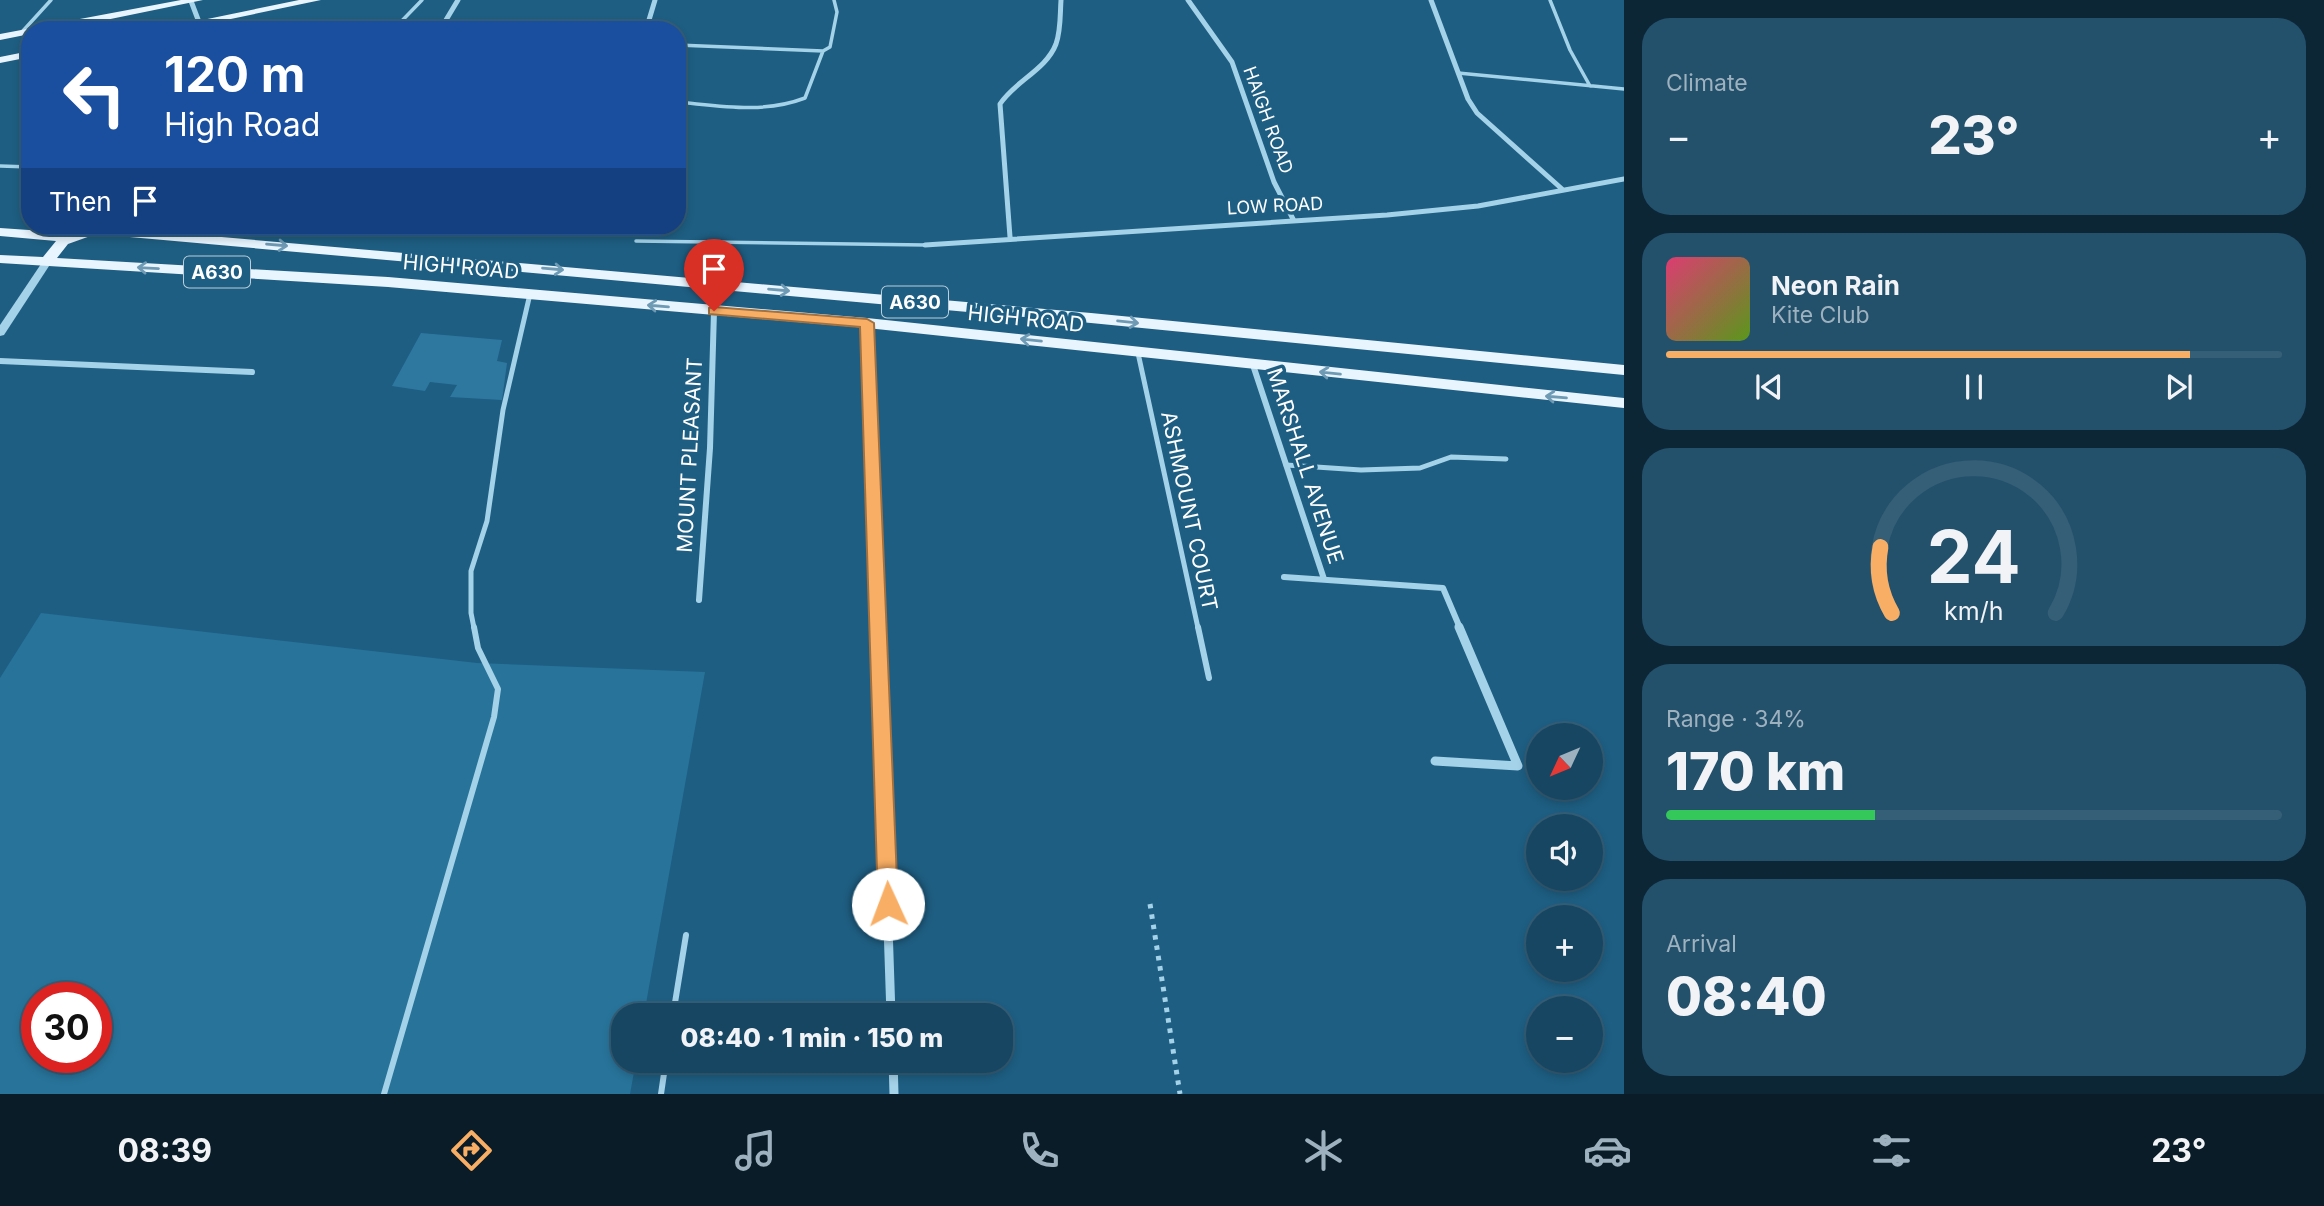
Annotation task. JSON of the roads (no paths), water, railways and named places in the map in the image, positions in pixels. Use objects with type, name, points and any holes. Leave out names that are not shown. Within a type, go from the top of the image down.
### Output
[{"type":"main road","points":[[222,21],[316,0]]},
{"type":"main road","points":[[87,21],[195,1]]},
{"type":"main road","points":[[0,37],[21,33]]},
{"type":"main road","points":[[0,60],[21,56]]},
{"type":"main road","points":[[0,221],[21,223]]},
{"type":"main road","points":[[0,232],[21,233]]},
{"type":"main road","points":[[44,235],[58,236],[63,241],[46,263]]},
{"type":"main road","name":"HIGH ROAD","points":[[63,241],[83,235]]},
{"type":"main road","name":"HIGH ROAD","points":[[156,235],[1077,317],[1623,371]]},
{"type":"main road","name":"HIGH ROAD","points":[[0,259],[388,282],[867,323],[1624,403]]},
{"type":"street","points":[[445,21],[458,0]]},
{"type":"street","points":[[649,21],[655,0]]},
{"type":"street","points":[[1010,237],[1000,104],[1005,94],[1056,46],[1061,0]]},
{"type":"street","name":"HAIGH ROAD","points":[[1188,0],[1231,60],[1268,164],[1293,219]]},
{"type":"street","points":[[1431,0],[1468,99],[1477,113],[1562,189]]},
{"type":"street","points":[[195,1],[199,21]]},
{"type":"street","name":"LOW ROAD","points":[[925,245],[1010,237],[1387,215],[1478,206],[1624,179]]},
{"type":"street","points":[[0,333],[46,263]]},
{"type":"street","name":"MOUNT PLEASANT","points":[[699,600],[710,448],[714,311]]},
{"type":"street","points":[[867,323],[891,1003]]},
{"type":"street","points":[[0,362],[252,372]]},
{"type":"street","name":"MARSHALL AVENUE","points":[[1253,365],[1324,579]]},
{"type":"street","name":"MARSHALL AVENUE","points":[[1283,577],[1443,588],[1518,766],[1435,761]]},
{"type":"street","points":[[893,1073],[894,1094]]},
{"type":"lane","points":[[34,21],[51,0]]},
{"type":"lane","points":[[402,21],[422,0]]},
{"type":"lane","points":[[686,45],[823,51],[830,47],[837,12],[834,0]]},
{"type":"lane","points":[[1550,0],[1570,50],[1590,86]]},
{"type":"lane","points":[[686,103],[746,107],[790,105],[805,98],[823,51]]},
{"type":"lane","points":[[1458,73],[1624,89]]},
{"type":"lane","points":[[0,166],[21,167]]},
{"type":"lane","points":[[636,240],[925,245]]},
{"type":"lane","points":[[384,1094],[494,717],[498,689],[478,648],[471,613],[471,571],[487,521],[503,410],[530,295]]},
{"type":"lane","name":"ASHMOUNT COURT","points":[[1138,352],[1209,678]]},
{"type":"lane","points":[[1286,465],[1361,470],[1408,469],[1420,468],[1451,457],[1506,459]]},
{"type":"lane","points":[[675,1003],[686,935]]},
{"type":"lane","points":[[661,1094],[664,1073]]}]
